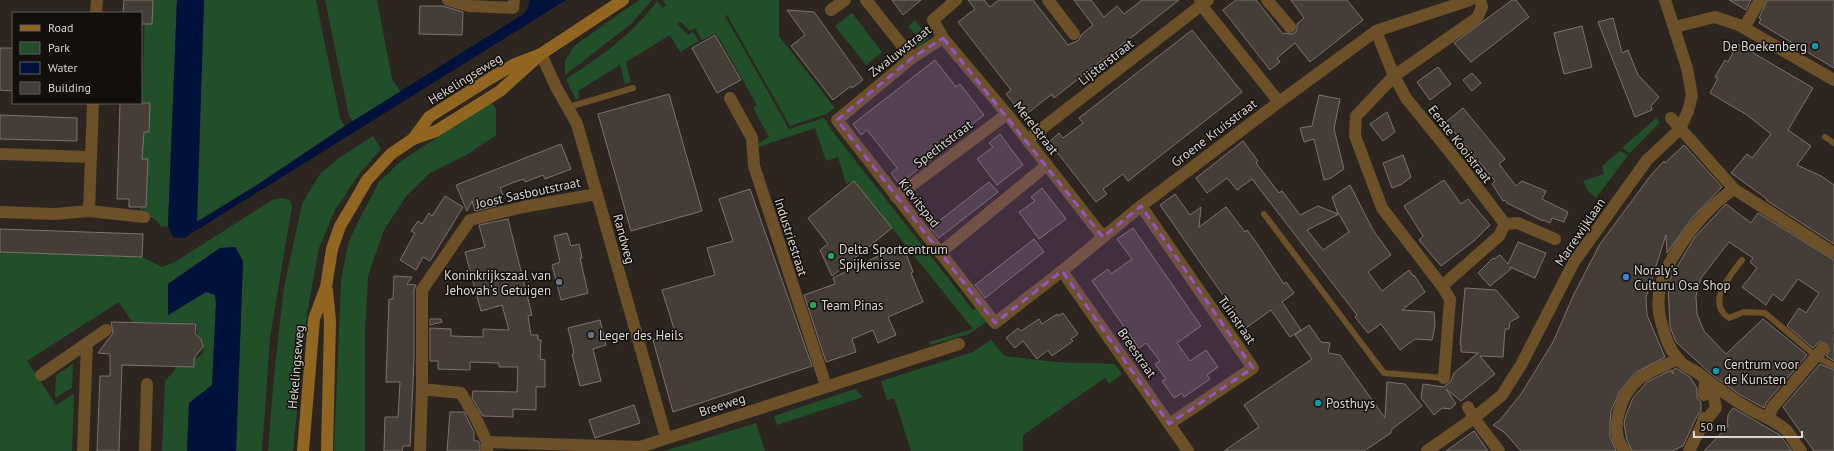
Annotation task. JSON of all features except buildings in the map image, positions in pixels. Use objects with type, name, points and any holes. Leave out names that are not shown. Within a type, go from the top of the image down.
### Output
[{"type":"street","points":[[96,12],[97,0]]},
{"type":"street","points":[[448,0],[469,6],[514,4]]},
{"type":"street","name":"Hekelingseweg","points":[[303,451],[314,319],[326,287],[332,249],[340,226],[367,180],[391,154],[413,139],[436,131],[500,92],[541,54],[623,0]]},
{"type":"street","points":[[831,10],[845,0]]},
{"type":"street","points":[[866,0],[912,58]]},
{"type":"street","name":"Zwaluwstraat","points":[[837,120],[912,58],[943,38],[933,20],[956,0]]},
{"type":"street","points":[[1048,0],[1074,34]]},
{"type":"street","points":[[1267,0],[1290,27]]},
{"type":"street","name":"Groene Kruisstraat","points":[[995,323],[1062,271],[1141,206],[1376,31],[1470,0]]},
{"type":"street","points":[[1444,378],[1450,299],[1442,286],[1382,208],[1354,136],[1356,116],[1394,76],[1477,18],[1482,7],[1480,0]]},
{"type":"street","name":"Marrewijklaan","points":[[1427,451],[1474,418],[1502,395],[1521,365],[1574,262],[1647,160],[1680,129],[1688,111],[1692,96],[1687,68],[1675,27],[1665,0]]},
{"type":"street","points":[[1744,28],[1760,0]]},
{"type":"street","points":[[1203,2],[1279,102]]},
{"type":"street","name":"Lijsterstraat","points":[[1028,140],[1203,2]]},
{"type":"street","points":[[1675,27],[1715,17],[1744,28],[1834,80]]},
{"type":"street","name":"Eerste Kooistraat","points":[[1376,31],[1394,76],[1406,98],[1504,224]]},
{"type":"street","name":"Merelstraat","points":[[943,38],[1028,140],[1103,237]]},
{"type":"street","name":"Hekelingseweg","points":[[413,139],[429,117],[515,64],[541,54]]},
{"type":"street","name":"Randweg","points":[[541,54],[556,87],[569,107],[577,124],[666,438]]},
{"type":"street","name":"Industriestraat","points":[[730,98],[752,138],[754,166],[826,386]]},
{"type":"street","points":[[89,211],[93,104]]},
{"type":"street","name":"Spechtstraat","points":[[896,197],[1007,114]]},
{"type":"street","points":[[1671,118],[1734,189],[1834,253]]},
{"type":"street","name":"Kievitspad","points":[[837,120],[995,323]]},
{"type":"street","points":[[0,154],[92,157]]},
{"type":"street","points":[[940,252],[1047,165]]},
{"type":"street","points":[[1734,189],[1707,211],[1674,255],[1664,273],[1658,293],[1657,310],[1668,343],[1678,359],[1686,368],[1697,372],[1708,381],[1760,414],[1769,417],[1786,431],[1801,451]]},
{"type":"street","name":"Joost Sasboutstraat","points":[[420,451],[422,390],[422,290],[470,220],[523,207],[597,194]]},
{"type":"street","name":"Tuinstraat","points":[[1141,206],[1253,368],[1169,424]]},
{"type":"street","points":[[0,212],[55,214],[89,211],[144,217]]},
{"type":"street","points":[[1442,286],[1499,236],[1504,224],[1518,223],[1555,239]]},
{"type":"street","name":"Breestraat","points":[[1062,271],[1188,451]]},
{"type":"street","name":"Hekelingseweg","points":[[326,287],[330,321],[327,451]]},
{"type":"street","points":[[41,375],[106,330]]},
{"type":"street","points":[[83,451],[88,343]]},
{"type":"street","name":"Breeweg","points":[[487,446],[640,447],[959,344]]},
{"type":"street","points":[[1769,417],[1772,408],[1820,352]]},
{"type":"street","points":[[1625,451],[1618,443],[1617,424],[1623,398],[1639,379],[1678,359]]},
{"type":"street","points":[[1704,395],[1708,381]]},
{"type":"street","points":[[1688,451],[1703,422],[1716,408],[1708,381]]},
{"type":"street","points":[[145,451],[147,384]]},
{"type":"street","points":[[422,390],[461,393],[473,413],[487,446]]},
{"type":"street","points":[[1468,407],[1474,418],[1499,451]]},
{"type":"lane","points":[[569,107],[633,88]]},
{"type":"lane","points":[[1825,137],[1834,142]]},
{"type":"lane","points":[[1264,214],[1384,373],[1444,378]]},
{"type":"lane","points":[[1742,260],[1721,289],[1720,308],[1724,314],[1729,318],[1744,312],[1765,313],[1820,352],[1834,366]]},
{"type":"highlighted area","points":[[943,38],[1103,237],[1141,206],[1253,368],[1169,424],[1062,271],[995,323],[837,120],[912,58]]},
{"type":"green space","points":[[145,0],[177,0],[168,226],[161,227],[155,219],[145,216],[145,210],[140,210]]},
{"type":"green space","points":[[204,0],[316,0],[340,118],[345,126],[260,183],[196,222]]},
{"type":"green space","points":[[325,0],[377,0],[392,79],[401,92],[353,121],[349,116]]},
{"type":"green space","points":[[639,0],[652,0],[631,24],[565,75],[565,61],[574,46]]},
{"type":"green space","points":[[662,0],[779,0],[779,36],[835,108],[826,114],[790,126],[727,15],[725,16],[789,129],[824,118],[833,132],[973,310],[976,308],[988,321],[969,334],[930,345],[929,342],[973,329],[854,181],[846,184],[838,157],[826,161],[815,128],[755,148],[754,146],[769,137],[753,108],[757,105],[716,33],[702,40],[695,28],[690,31],[681,22],[677,24],[688,35],[693,32],[699,41],[680,52],[670,35],[626,62],[631,82],[625,84],[620,65],[578,91],[579,98],[576,100],[566,79],[627,34],[648,13],[657,1],[663,8],[666,5]]},
{"type":"green space","points":[[852,13],[882,52],[866,65],[835,26]]},
{"type":"green space","points":[[915,20],[929,38],[917,48],[914,45],[920,40],[908,26]]},
{"type":"green space","points":[[491,102],[496,109],[496,135],[468,154],[430,173],[407,195],[384,230],[368,276],[365,333],[365,451],[334,451],[341,280],[348,244],[379,182],[401,161]]},
{"type":"green space","points":[[1656,118],[1660,122],[1630,153],[1622,148]]},
{"type":"green space","points":[[373,136],[381,149],[359,174],[335,210],[319,248],[307,313],[293,451],[268,451],[274,375],[284,287],[302,204],[320,174],[339,158]]},
{"type":"green space","points":[[1620,151],[1628,155],[1596,198],[1588,191],[1583,181],[1604,174],[1602,166]]},
{"type":"green space","points":[[281,198],[290,200],[292,206],[270,338],[262,451],[236,451],[243,261],[235,247],[220,248],[168,284],[168,315],[206,292],[215,295],[216,303],[212,385],[189,403],[187,451],[162,451],[165,381],[175,370],[177,358],[196,358],[203,354],[203,344],[197,335],[197,323],[132,322],[119,302],[27,361],[56,405],[74,394],[72,451],[0,451],[0,252],[142,257],[162,267],[175,262],[272,200]]},
{"type":"green space","points":[[991,340],[1005,356],[1056,362],[1115,364],[1122,374],[1109,384],[1105,378],[1023,435],[1023,451],[911,451],[894,398],[887,400],[881,381],[973,352]]},
{"type":"green space","points":[[73,364],[72,388],[55,398],[56,375]]},
{"type":"green space","points":[[855,389],[863,397],[777,425],[774,416]]},
{"type":"green space","points":[[756,423],[765,451],[664,451]]},
{"type":"water","points":[[177,0],[204,0],[197,222],[260,183],[345,126],[522,15],[527,10],[530,0],[566,0],[184,238],[173,237],[168,226]]},
{"type":"water","points":[[235,247],[243,261],[236,451],[187,451],[189,403],[212,385],[216,303],[215,295],[206,292],[168,315],[168,284],[220,248]]},
{"type":"tunnel","points":[[1823,348],[1834,332]]},
{"type":"place","name":"De Boekenberg","points":[[1815,46]]},
{"type":"place","name":"Delta Sportcentrum Spijkenisse","points":[[831,256]]},
{"type":"place","name":"Noraly's Culturu Osa Shop","points":[[1626,277]]},
{"type":"place","name":"Koninkrijkszaal van Jehovah's Getuigen","points":[[559,282]]},
{"type":"place","name":"Team Pinas","points":[[813,305]]},
{"type":"place","name":"Leger des Heils","points":[[591,335]]},
{"type":"place","name":"Centrum voor de Kunsten","points":[[1716,371]]},
{"type":"place","name":"Posthuys","points":[[1318,403]]}]
